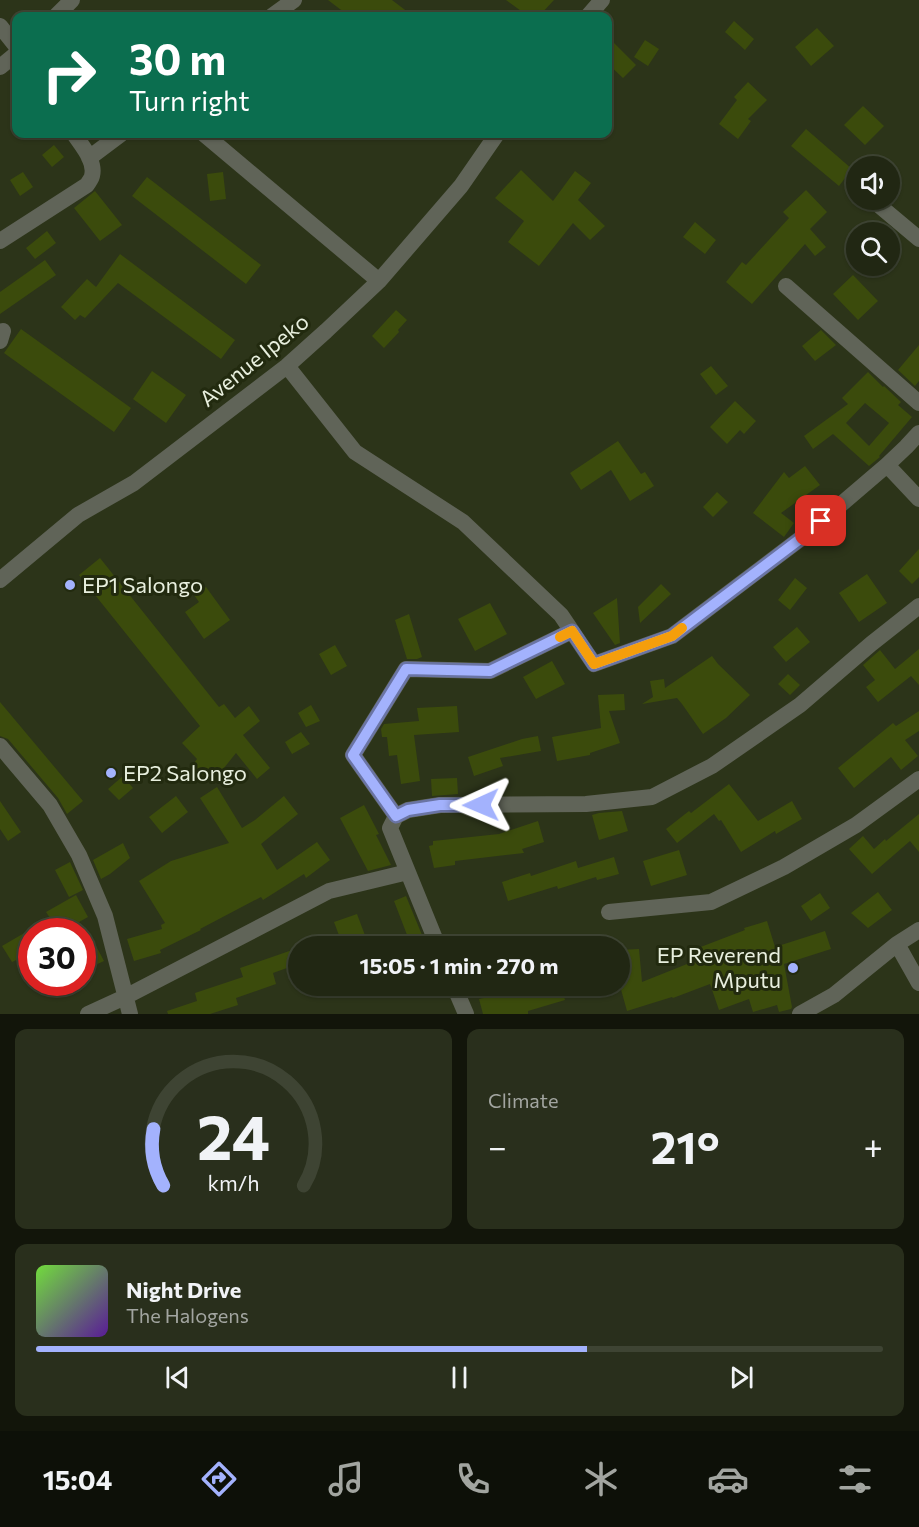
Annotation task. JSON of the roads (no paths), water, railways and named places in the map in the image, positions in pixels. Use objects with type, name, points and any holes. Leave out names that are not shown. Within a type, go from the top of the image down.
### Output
[{"type":"street","points":[[60,12],[72,0]]},
{"type":"street","points":[[278,12],[294,0]]},
{"type":"street","points":[[592,12],[602,0]]},
{"type":"street","points":[[0,26],[12,41]]},
{"type":"street","points":[[0,67],[12,57]]},
{"type":"street","points":[[0,241],[87,184],[92,177],[92,168],[89,158],[76,138]]},
{"type":"street","points":[[89,158],[116,138]]},
{"type":"street","points":[[209,138],[379,281]]},
{"type":"street","name":"Avenue Ipeko","points":[[0,580],[78,514],[134,483],[287,366],[379,281],[461,186],[494,138]]},
{"type":"street","points":[[885,210],[919,239]]},
{"type":"street","points":[[786,286],[919,403]]},
{"type":"street","points":[[287,366],[355,452],[463,522],[561,615],[594,664],[672,636],[804,536],[887,465],[919,433]]},
{"type":"street","points":[[887,465],[919,499]]},
{"type":"street","points":[[434,936],[390,828],[396,816],[408,810],[440,805],[586,804],[652,797],[712,766],[800,705],[919,606]]},
{"type":"street","points":[[396,816],[353,755],[406,669],[490,671],[572,631]]},
{"type":"street","points":[[0,746],[50,805],[79,855],[105,916],[130,1014]]},
{"type":"street","points":[[609,912],[711,902],[784,867],[856,825],[919,779]]},
{"type":"street","points":[[88,1014],[329,891],[408,872]]},
{"type":"street","points":[[800,1014],[834,995],[897,944],[919,930]]},
{"type":"street","points":[[897,944],[919,983]]},
{"type":"street","points":[[458,996],[466,1014]]},
{"type":"place","name":"EP1 Salongo","points":[[70,585]]},
{"type":"place","name":"EP2 Salongo","points":[[111,773]]},
{"type":"place","name":"EP Reverend Mputu","points":[[793,968]]}]
